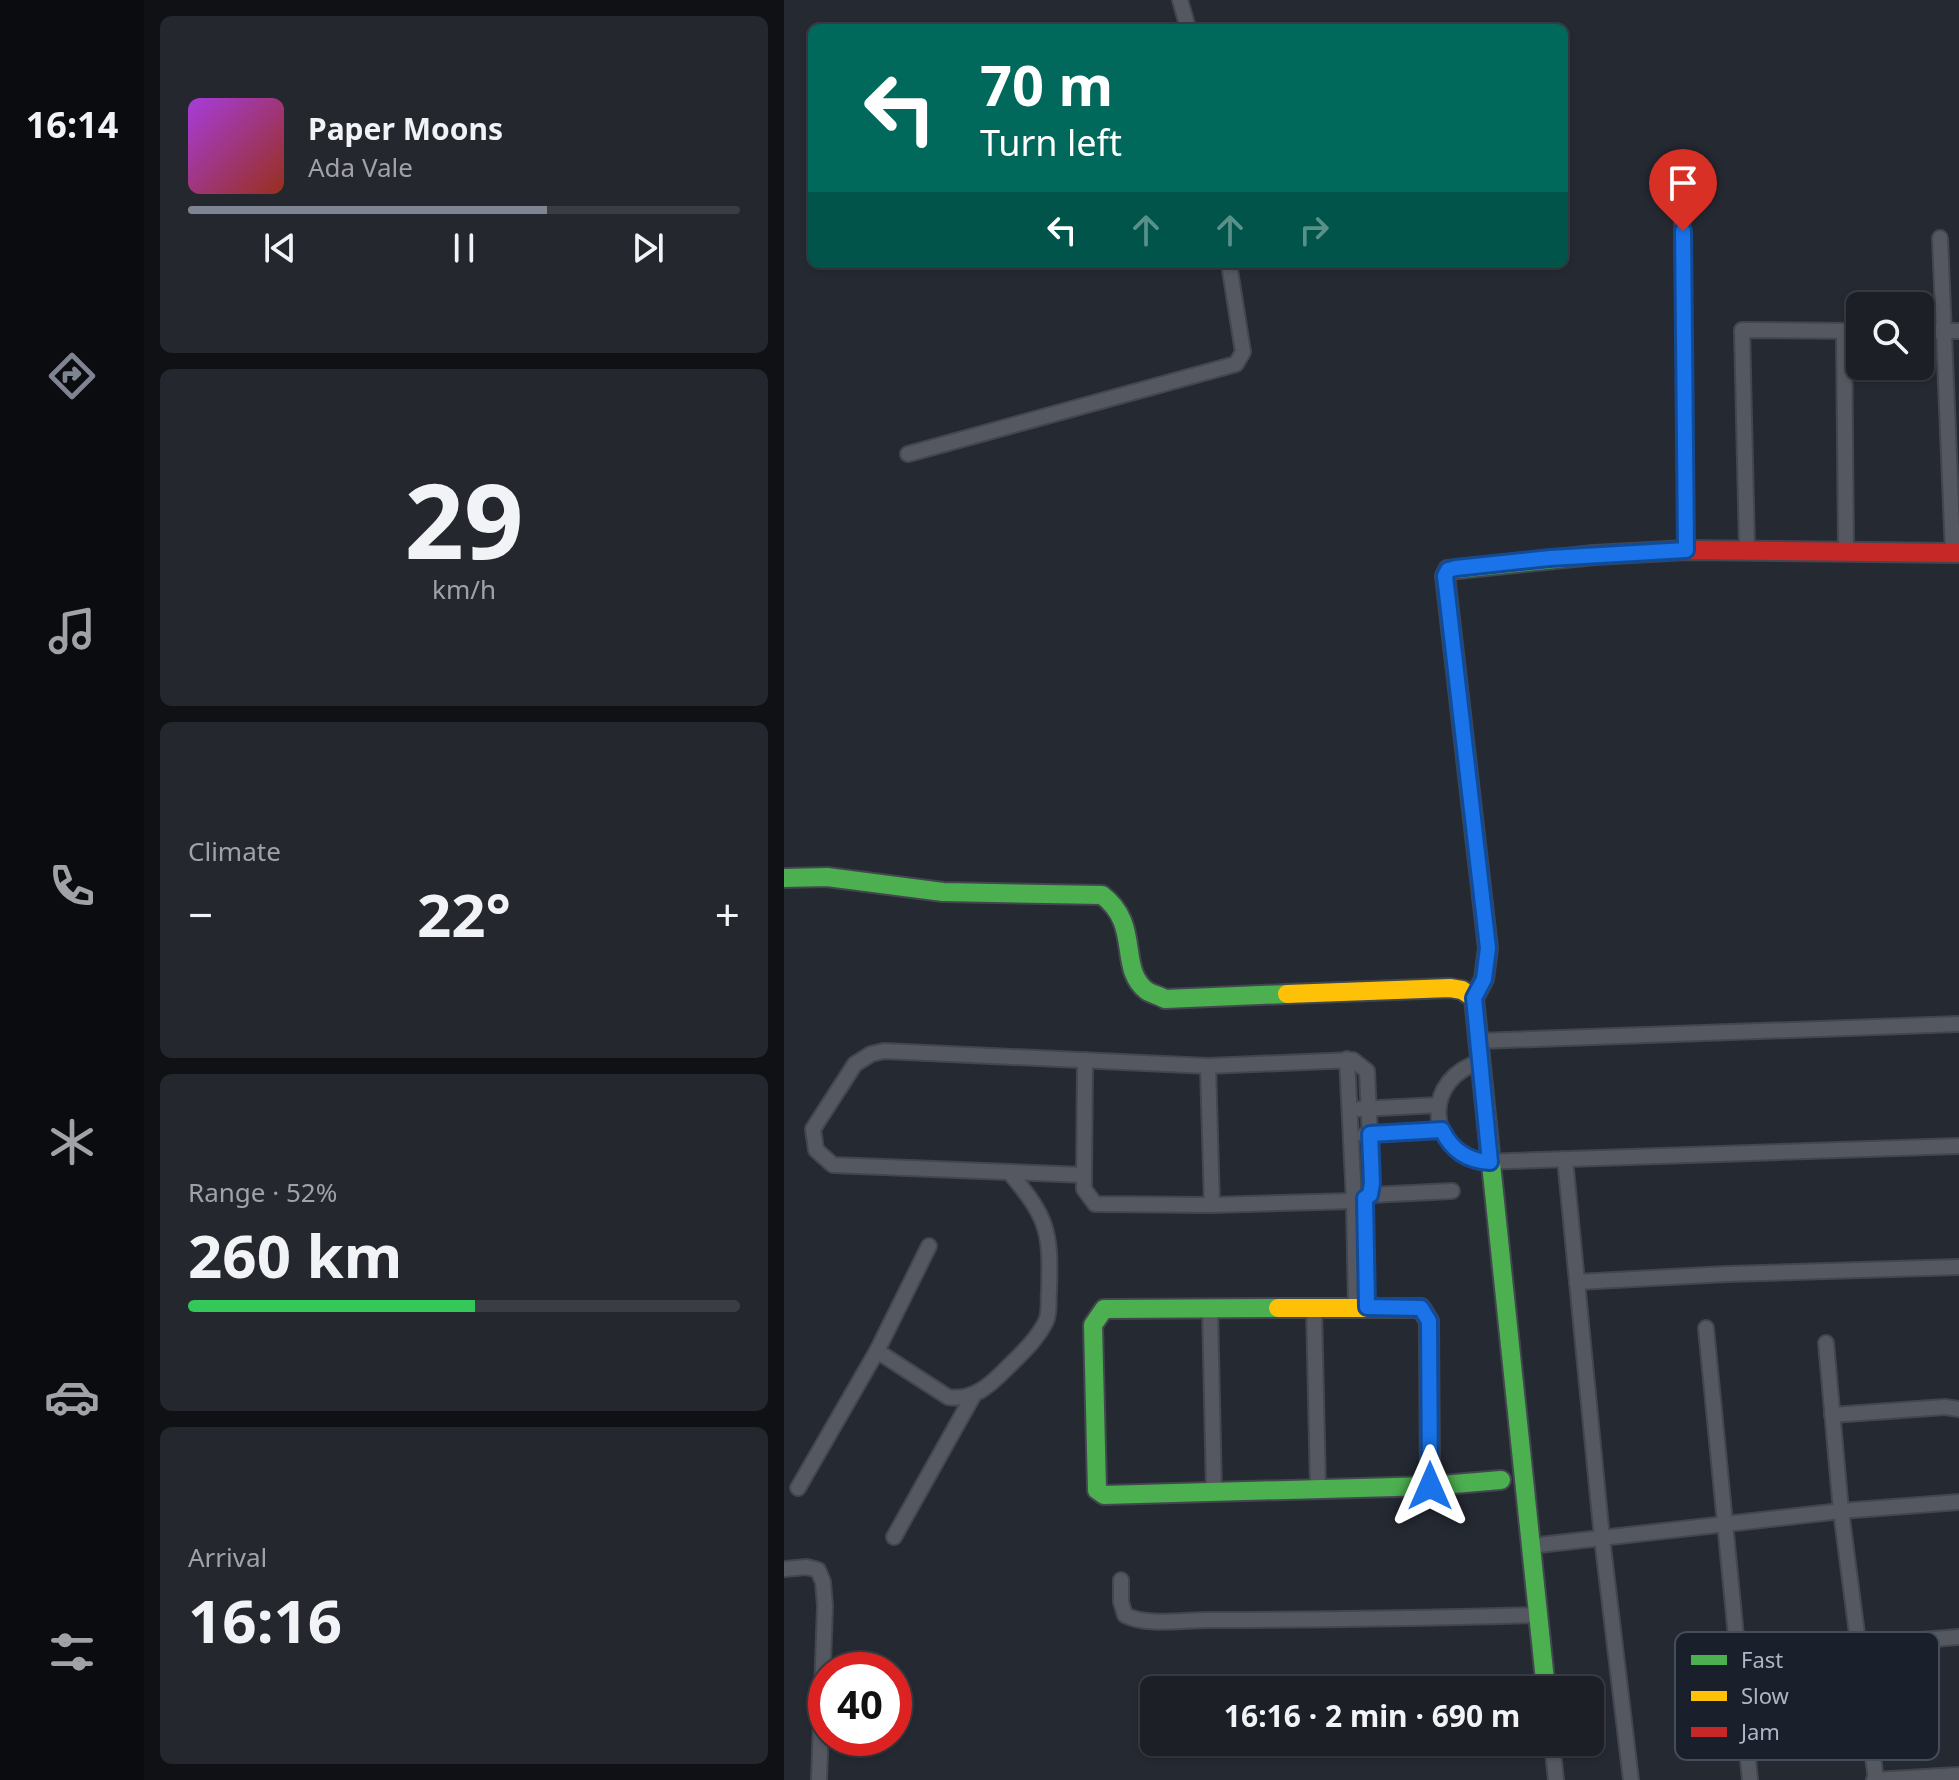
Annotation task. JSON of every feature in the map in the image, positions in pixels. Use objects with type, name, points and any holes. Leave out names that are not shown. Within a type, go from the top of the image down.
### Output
[{"type":"street","points":[[1180,0],[1187,24]]},
{"type":"street","points":[[1682,199],[1686,550]]},
{"type":"street","points":[[1545,1676],[1474,998],[1484,979],[1488,948],[1445,576],[1448,570],[1456,568],[1518,561],[1686,550],[1956,553],[1942,331],[1940,238]]},
{"type":"street","points":[[908,454],[1236,364],[1243,352],[1230,268]]},
{"type":"street","points":[[1747,549],[1742,330],[1844,331],[1846,550]]},
{"type":"street","points":[[1934,331],[1959,331]]},
{"type":"street","points":[[784,878],[827,877],[943,892],[1102,895],[1115,903],[1123,916],[1137,981],[1149,993],[1165,999],[1450,988],[1462,990],[1474,998]]},
{"type":"street","points":[[1478,1041],[1959,1024]]},
{"type":"street","points":[[1084,1175],[833,1165],[816,1150],[813,1129],[855,1064],[878,1052],[1208,1066],[1347,1059],[1358,1062],[1367,1071],[1372,1183],[1363,1198]]},
{"type":"street","points":[[1347,1059],[1351,1135],[1363,1198],[1362,1307]]},
{"type":"street","points":[[1085,1060],[1086,1195],[1101,1205],[1212,1205],[1452,1191]]},
{"type":"street","points":[[1480,1062],[1463,1068],[1449,1080],[1439,1105],[1446,1139],[1461,1154],[1480,1162],[1959,1146]]},
{"type":"street","points":[[1208,1066],[1212,1205]]},
{"type":"street","points":[[1350,1109],[1439,1105]]},
{"type":"street","points":[[1351,1135],[1442,1130]]},
{"type":"street","points":[[1565,1159],[1602,1538],[1631,1780]]},
{"type":"street","points":[[877,1351],[948,1397],[961,1399],[973,1396],[994,1381],[1029,1347],[1048,1319],[1050,1253],[1045,1224],[1034,1201],[1009,1172]]},
{"type":"street","points":[[798,1488],[877,1351],[929,1246]]},
{"type":"street","points":[[1577,1282],[1959,1267]]},
{"type":"street","points":[[1314,1307],[1318,1489]]},
{"type":"street","points":[[1210,1308],[1214,1492]]},
{"type":"street","points":[[1430,1486],[1429,1321],[1421,1308],[1104,1309],[1093,1325],[1097,1490],[1104,1495],[1430,1486],[1501,1480]]},
{"type":"street","points":[[1706,1328],[1736,1632]]},
{"type":"street","points":[[1826,1343],[1841,1511],[1856,1632]]},
{"type":"street","points":[[894,1537],[973,1396]]},
{"type":"street","points":[[1832,1415],[1945,1407],[1959,1409]]},
{"type":"street","points":[[1530,1546],[1959,1501]]},
{"type":"street","points":[[784,1569],[807,1567],[818,1570],[823,1582],[825,1606],[819,1780]]},
{"type":"street","points":[[1121,1580],[1121,1602],[1125,1615],[1140,1622],[1178,1619],[1348,1621],[1538,1615]]},
{"type":"street","points":[[1939,1639],[1959,1637]]},
{"type":"street","points":[[1553,1756],[1556,1780]]},
{"type":"street","points":[[1748,1760],[1750,1780]]},
{"type":"street","points":[[1873,1760],[1876,1780],[1959,1775]]},
{"type":"traffic: fast","points":[[1474,998],[1484,979],[1488,948],[1445,576],[1448,570],[1594,555]]},
{"type":"traffic: fast","points":[[784,878],[827,877],[943,892],[1102,895],[1122,919],[1133,971],[1147,991],[1165,999],[1287,994]]},
{"type":"traffic: fast","points":[[1487,1125],[1545,1676]]},
{"type":"traffic: fast","points":[[1278,1308],[1104,1309],[1093,1325],[1097,1490],[1104,1495],[1430,1486],[1501,1480]]},
{"type":"traffic: slow","points":[[1287,994],[1462,990],[1474,998],[1487,1125]]},
{"type":"traffic: slow","points":[[1278,1308],[1421,1308],[1429,1321],[1430,1486]]},
{"type":"traffic: jam","points":[[1594,555],[1686,550],[1959,553]]},
{"type":"route","points":[[1430,1486],[1429,1321],[1421,1308],[1367,1307],[1365,1198],[1370,1195],[1372,1183],[1370,1134],[1442,1130],[1453,1148],[1461,1154],[1480,1162],[1490,1162],[1474,998],[1484,979],[1488,948],[1445,576],[1448,570],[1456,568],[1518,561],[1686,550],[1683,231]]}]
